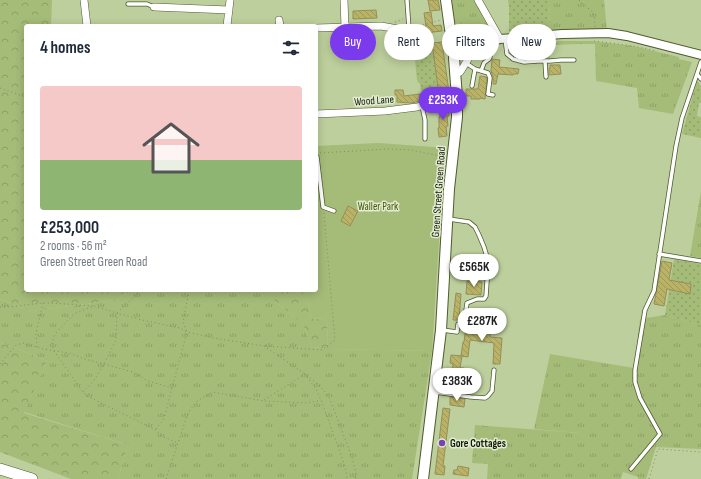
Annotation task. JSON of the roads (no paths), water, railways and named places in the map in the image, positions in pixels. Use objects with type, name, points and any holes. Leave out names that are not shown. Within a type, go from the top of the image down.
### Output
[{"type":"highway","points":[[0,469],[32,479]]},
{"type":"main road","points":[[446,0],[449,24]]},
{"type":"main road","name":"Green Street Green Road","points":[[422,479],[441,330],[449,189],[457,117],[454,60]]},
{"type":"street","points":[[84,0],[87,24]]},
{"type":"street","points":[[227,24],[230,0]]},
{"type":"street","points":[[344,0],[345,24]]},
{"type":"street","points":[[478,0],[503,39]]},
{"type":"street","points":[[154,7],[229,10]]},
{"type":"street","points":[[318,26],[330,27]]},
{"type":"street","points":[[499,40],[562,34],[608,34],[628,36],[701,55]]},
{"type":"street","points":[[456,73],[460,72],[468,60]]},
{"type":"street","name":"Wood Lane","points":[[318,114],[385,111],[422,106],[451,97],[457,97]]},
{"type":"lane","points":[[407,0],[408,24]]},
{"type":"lane","points":[[128,4],[147,4],[154,7]]},
{"type":"lane","points":[[503,39],[507,53],[512,59],[524,62],[574,60]]},
{"type":"lane","points":[[481,71],[484,63],[488,60]]},
{"type":"lane","points":[[545,61],[546,77]]},
{"type":"lane","points":[[631,469],[660,434],[640,398],[635,382],[635,370],[645,310],[654,291],[676,146],[682,118],[701,62]]},
{"type":"lane","points":[[466,63],[475,69],[487,72],[490,76],[488,94],[493,95]]},
{"type":"lane","points":[[472,86],[475,69]]},
{"type":"lane","points":[[697,74],[701,79]]},
{"type":"lane","points":[[422,106],[425,120],[425,139]]},
{"type":"lane","points":[[318,171],[323,207],[334,210]]},
{"type":"lane","points":[[441,330],[457,332],[458,324],[464,324],[467,303],[477,299],[484,299],[486,296],[488,267],[486,252],[475,227],[469,222],[448,219]]},
{"type":"lane","points":[[659,254],[701,261]]},
{"type":"lane","points":[[434,392],[485,398],[492,391],[494,370]]},
{"type":"place","name":"Gore Cottages","points":[[442,443]]},
{"type":"park label","name":"Waller Park","points":[[378,206]]}]
